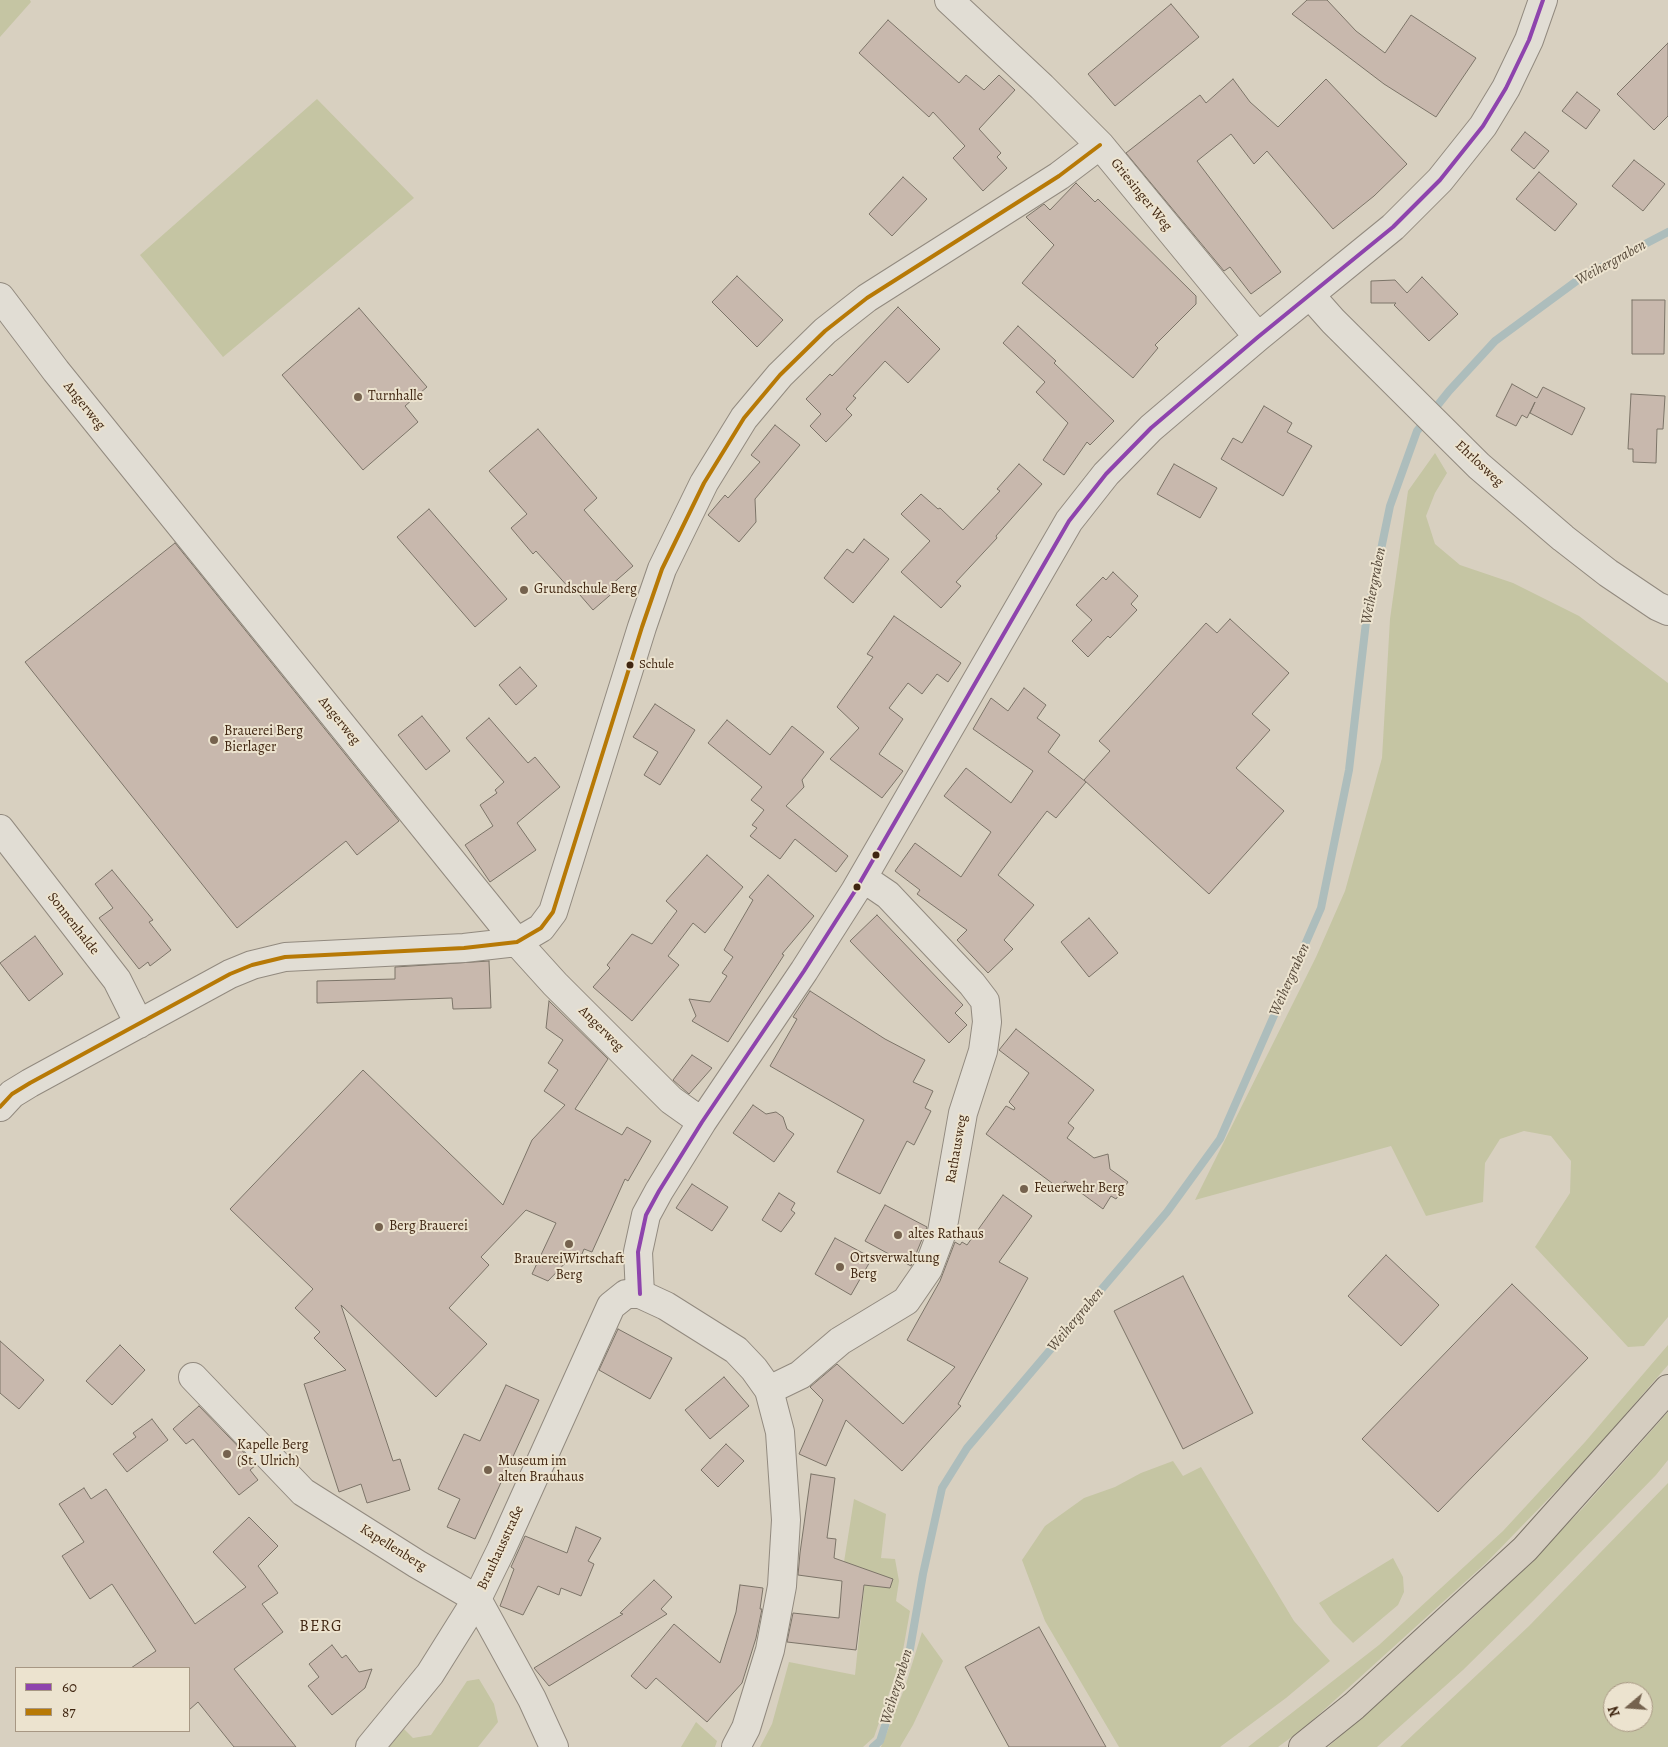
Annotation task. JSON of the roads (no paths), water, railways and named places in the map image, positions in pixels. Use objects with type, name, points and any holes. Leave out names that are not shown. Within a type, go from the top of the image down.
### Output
[{"type":"main road","points":[[1303,1747],[1354,1706],[1525,1549],[1668,1389]]},
{"type":"street","name":"Griesinger Weg","points":[[949,0],[1042,87],[1100,145],[1258,337]]},
{"type":"street","points":[[736,1747],[746,1728],[770,1650],[782,1586],[786,1520],[780,1432],[769,1390],[754,1369],[736,1350],[666,1306],[640,1294],[638,1252],[646,1215],[702,1122],[863,878],[1069,520],[1106,474],[1151,428],[1258,337],[1393,227],[1440,180],[1483,126],[1506,88],[1544,0]]},
{"type":"street","points":[[0,1106],[12,1094],[30,1083],[230,974],[252,965],[286,957],[464,948],[517,942],[541,928],[553,912],[662,569],[704,482],[744,418],[780,375],[799,356],[825,331],[867,298],[1059,176],[1100,145]]},
{"type":"street","name":"Ehrlosweg","points":[[1310,295],[1333,321],[1479,466],[1563,538],[1608,573],[1657,606],[1668,611]]},
{"type":"street","name":"Angerweg","points":[[0,297],[56,371],[517,942],[555,984],[671,1100],[702,1122]]},
{"type":"street","name":"Sonnenhalde","points":[[0,829],[117,980],[139,1024]]},
{"type":"street","name":"Rathausweg","points":[[769,1390],[800,1375],[840,1341],[906,1301],[928,1269],[942,1232],[963,1113],[982,1052],[987,1022],[985,1001],[972,984],[888,895],[863,878]]},
{"type":"street","name":"Brauhausstraße","points":[[370,1747],[430,1674],[477,1599],[513,1524],[611,1306],[626,1294],[640,1294]]},
{"type":"street","name":"Kapellenberg","points":[[193,1377],[303,1492],[417,1564],[477,1599]]},
{"type":"street","points":[[477,1599],[532,1700],[554,1747]]},
{"type":"waterway","name":"Weihergraben","points":[[873,1747],[880,1741],[910,1649],[923,1574],[942,1488],[967,1448],[1167,1212],[1220,1139],[1321,908],[1349,770],[1366,622],[1390,506],[1417,431],[1449,391],[1495,341],[1582,277],[1668,232]]},
{"type":"place","name":"Turnhalle","points":[[358,397]]},
{"type":"place","name":"Grundschule Berg","points":[[524,590]]},
{"type":"place","name":"Schule","points":[[630,665]]},
{"type":"place","name":"Brauerei Berg Bierlager","points":[[214,740]]},
{"type":"place","name":"Feuerwehr Berg","points":[[1024,1189]]},
{"type":"place","name":"Berg Brauerei","points":[[379,1227]]},
{"type":"place","name":"altes Rathaus","points":[[898,1235]]},
{"type":"place","name":"BrauereiWirtschaft Berg","points":[[569,1244]]},
{"type":"place","name":"Ortsverwaltung Berg","points":[[840,1267]]},
{"type":"place","name":"Kapelle Berg (St. Ulrich)","points":[[227,1454]]},
{"type":"place","name":"Museum im alten Brauhaus","points":[[488,1470]]},
{"type":"district","name":"BERG","points":[[321,1627]]}]
